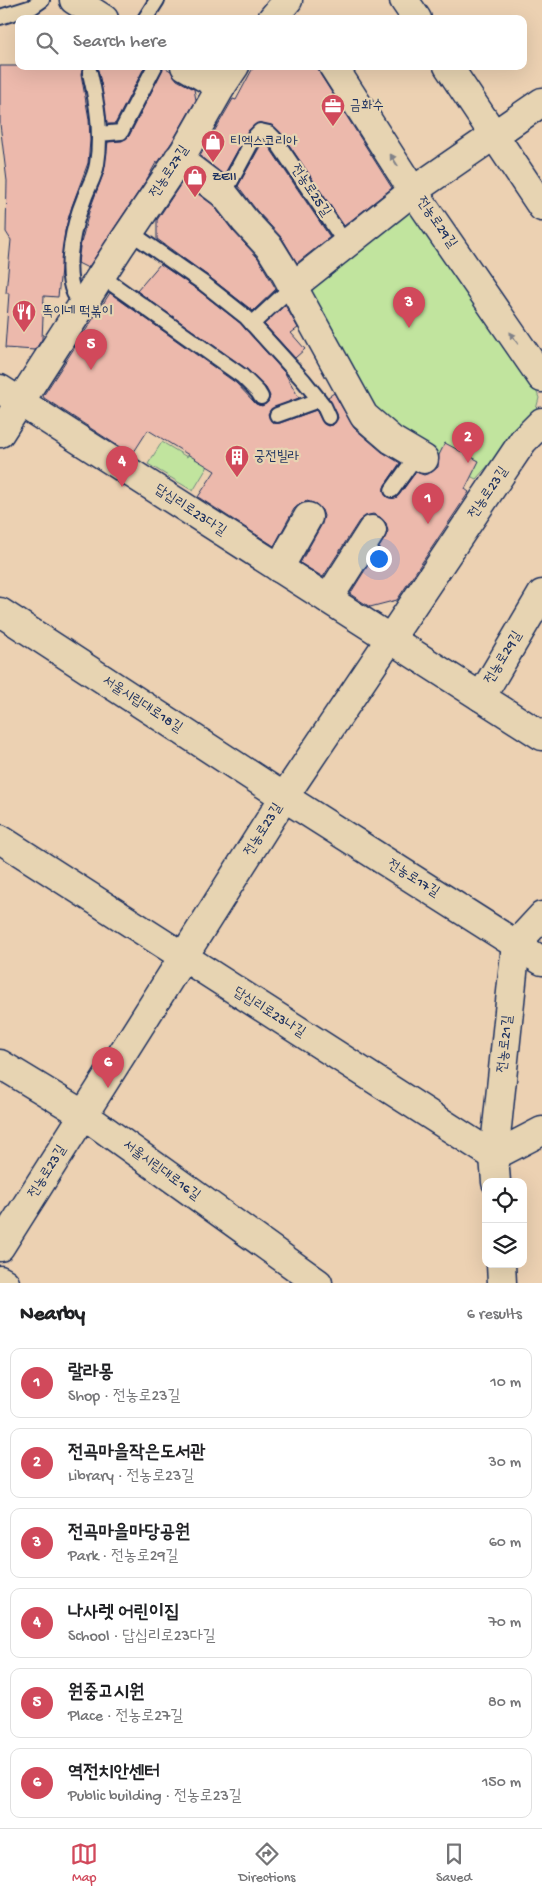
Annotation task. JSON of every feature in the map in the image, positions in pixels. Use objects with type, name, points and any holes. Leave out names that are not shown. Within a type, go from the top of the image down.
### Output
[{"type":"street","points":[[74,0],[98,15]]},
{"type":"street","points":[[404,0],[414,15]]},
{"type":"street","points":[[201,70],[228,77]]},
{"type":"street","name":"전농로29길","points":[[336,70],[413,191],[542,378]]},
{"type":"street","points":[[451,70],[542,207]]},
{"type":"street","name":"전농로27길","points":[[0,433],[10,395],[83,305],[178,159],[228,77]]},
{"type":"street","points":[[292,287],[413,191],[542,102]]},
{"type":"street","points":[[178,159],[224,194],[245,221],[270,248],[283,268],[364,416],[382,432],[421,457]]},
{"type":"street","points":[[0,368],[10,395]]},
{"type":"street","name":"답십리로23다길","points":[[10,395],[542,736]]},
{"type":"street","name":"전농로23길","points":[[0,1247],[284,797],[523,442],[542,422]]},
{"type":"street","points":[[279,568],[308,517]]},
{"type":"street","points":[[328,599],[372,530]]},
{"type":"street","name":"전농로29길","points":[[481,697],[542,594]]},
{"type":"street","name":"서울시립대로18길","points":[[0,612],[284,797]]},
{"type":"street","name":"전농로17길","points":[[284,797],[542,961]]},
{"type":"street","name":"답십리로23나길","points":[[0,839],[183,958],[495,1169]]},
{"type":"street","points":[[516,944],[542,916]]},
{"type":"street","name":"전농로21길","points":[[495,1169],[516,944]]},
{"type":"street","name":"서울시립대로16길","points":[[0,1064],[84,1115],[318,1283]]},
{"type":"street","points":[[495,1169],[542,1131]]},
{"type":"street","points":[[501,1268],[502,1283]]},
{"type":"street","points":[[0,1280],[4,1283]]},
{"type":"lane","points":[[0,17],[32,7],[42,0]]},
{"type":"lane","points":[[148,15],[157,0]]},
{"type":"lane","points":[[99,134],[121,132],[153,70]]},
{"type":"lane","points":[[83,305],[73,292],[70,277],[70,259],[81,208],[95,173],[99,134],[96,101],[90,73]]},
{"type":"lane","name":"전농로25길","points":[[224,194],[255,136],[260,131],[266,131],[274,138],[346,244]]},
{"type":"lane","points":[[130,232],[203,283],[252,324],[300,375],[329,417]]},
{"type":"lane","points":[[101,276],[242,376],[258,392],[260,397]]},
{"type":"lane","points":[[252,324],[292,287]]},
{"type":"lane","points":[[277,415],[319,400]]},
{"type":"lane","points":[[392,490],[421,457]]},
{"type":"green space","points":[[411,200],[536,390],[539,398],[535,413],[476,479],[422,452],[381,425],[298,288]]},
{"type":"green space","points":[[162,442],[187,457],[191,450],[211,461],[193,491],[148,464]]},
{"type":"building","points":[[0,66],[15,66],[15,70],[83,70],[81,74],[89,119],[88,163],[65,231],[58,297],[44,296],[42,339],[35,350],[5,348],[9,293],[6,293],[11,240],[6,232],[7,181],[0,124]]},
{"type":"building","points":[[143,70],[115,124],[107,124],[98,71]]},
{"type":"building","points":[[162,70],[171,71],[177,80],[194,89],[196,100],[172,142],[157,164],[157,161],[88,268],[78,263],[80,247],[89,212],[104,171],[108,142],[122,141],[129,136]]},
{"type":"building","points":[[252,70],[318,70],[392,188],[344,226],[281,133],[271,125],[258,123],[249,130],[224,175],[200,156],[233,99],[236,100]]},
{"type":"building","points":[[263,141],[267,144],[330,237],[297,263],[282,238],[257,211],[238,186]]},
{"type":"building","points":[[182,182],[213,205],[233,231],[258,258],[276,289],[253,311],[157,239],[157,220]]},
{"type":"building","points":[[160,264],[198,290],[240,323],[285,373],[299,398],[271,409],[268,414],[272,422],[280,423],[316,410],[324,424],[328,426],[333,425],[338,418],[328,397],[334,393],[354,428],[382,452],[400,463],[385,485],[384,493],[387,497],[395,498],[399,495],[416,472],[424,475],[438,467],[439,455],[445,443],[479,461],[465,489],[469,492],[397,600],[370,607],[350,594],[388,531],[386,523],[380,517],[373,514],[365,516],[359,521],[323,577],[300,563],[322,524],[324,516],[322,510],[316,504],[307,501],[294,509],[274,546],[198,497],[215,471],[148,430],[132,455],[44,398],[43,396],[110,293],[236,383],[256,404],[262,406],[268,402],[270,396],[266,388],[248,370],[137,291]]},
{"type":"building","points":[[285,305],[298,328],[291,333],[305,349],[295,358],[264,324]]},
{"type":"place","name":"금화수","points":[[333,127]]},
{"type":"place","name":"티엑스코리아","points":[[213,163]]},
{"type":"place","name":"ZEII","points":[[195,198]]},
{"type":"place","name":"전곡마을마당공원","points":[[409,328]]},
{"type":"place","name":"똑이네 떡볶이","points":[[24,333]]},
{"type":"place","name":"원중고시원","points":[[91,370]]},
{"type":"place","name":"전곡마을작은도서관","points":[[468,463]]},
{"type":"place","name":"궁전빌라","points":[[237,478]]},
{"type":"place","name":"나사렛 어린이집","points":[[122,487]]},
{"type":"place","name":"랄라몽","points":[[428,524]]},
{"type":"place","name":"역전치안센터","points":[[108,1088]]}]
